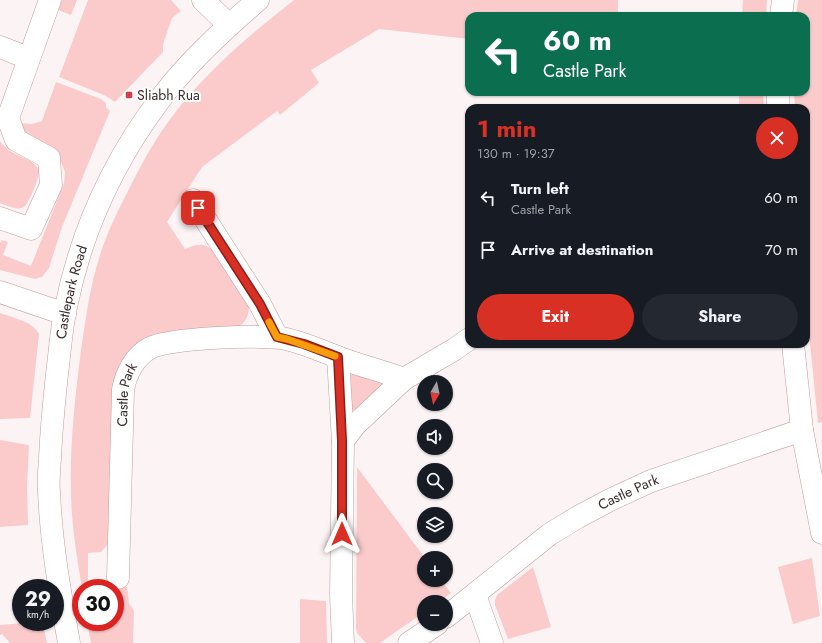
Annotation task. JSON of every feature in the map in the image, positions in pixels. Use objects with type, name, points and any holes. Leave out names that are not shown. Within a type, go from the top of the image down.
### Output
[{"type":"street","points":[[0,218],[31,229],[51,185],[49,158],[16,140],[8,118],[28,58],[50,0]]},
{"type":"street","points":[[203,0],[229,25]]},
{"type":"street","name":"Castlepark Road","points":[[68,643],[54,555],[48,490],[53,410],[65,314],[76,266],[85,236],[109,183],[129,146],[162,97],[190,64],[229,25],[258,0]]},
{"type":"street","points":[[782,12],[783,0]]},
{"type":"street","points":[[0,47],[28,58]]},
{"type":"street","points":[[193,200],[260,304],[277,337]]},
{"type":"street","points":[[0,292],[65,314]]},
{"type":"street","name":"Castle Park","points":[[118,578],[123,390],[127,375],[133,364],[148,349],[164,343],[277,337],[304,344],[404,379]]},
{"type":"street","points":[[342,441],[355,425],[404,379],[465,342]]},
{"type":"street","points":[[793,348],[802,430],[822,533]]},
{"type":"street","points":[[338,357],[342,441],[341,595],[343,643]]},
{"type":"street","name":"Castle Park","points":[[453,612],[550,534],[610,500],[654,480],[802,430]]},
{"type":"street","points":[[475,595],[492,643]]},
{"type":"street","points":[[409,643],[427,631]]},
{"type":"shaded area","points":[[62,0],[77,0],[71,15],[58,10]]},
{"type":"shaded area","points":[[88,0],[171,0],[181,11],[172,18],[163,44],[163,52],[115,102],[104,95],[59,77]]},
{"type":"shaded area","points":[[294,0],[618,0],[618,12],[465,12],[465,39],[379,29],[311,70],[319,83],[280,115],[277,111],[202,167],[167,222],[185,249],[193,246],[204,245],[214,251],[249,306],[248,313],[245,321],[237,328],[139,346],[108,544],[101,552],[88,553],[88,579],[80,579],[73,524],[71,453],[81,350],[91,290],[100,255],[112,223],[151,147],[162,130],[196,88],[243,42]]},
{"type":"shaded area","points":[[743,0],[767,0],[766,12],[742,12]]},
{"type":"shaded area","points":[[798,0],[822,0],[822,422],[818,423],[810,344],[810,104],[795,104],[794,96],[810,96],[810,12],[796,12]]},
{"type":"shaded area","points":[[56,82],[101,99],[106,103],[106,108],[110,111],[62,227],[49,268],[42,277],[35,279],[0,270],[0,243],[2,240],[8,242],[3,255],[31,266],[64,183],[65,172],[57,153],[24,134],[18,123],[32,124],[42,121]]},
{"type":"shaded area","points":[[739,96],[763,96],[764,104],[739,104]]},
{"type":"shaded area","points":[[0,141],[10,151],[32,162],[39,170],[30,198],[24,207],[17,209],[0,203]]},
{"type":"shaded area","points":[[0,313],[27,323],[39,334],[30,418],[0,419]]},
{"type":"shaded area","points":[[353,374],[381,382],[382,386],[357,409],[353,410],[351,409],[349,376]]},
{"type":"shaded area","points":[[0,440],[29,445],[27,486],[28,525],[0,527]]},
{"type":"shaded area","points":[[357,467],[420,551],[417,551],[417,587],[446,587],[451,593],[448,595],[417,595],[417,617],[380,643],[366,643],[357,633]]},
{"type":"shaded area","points":[[812,558],[820,616],[793,624],[778,567]]},
{"type":"shaded area","points":[[533,567],[551,627],[508,639],[495,605],[495,600],[497,595]]},
{"type":"shaded area","points":[[124,587],[127,587],[129,603],[134,611],[133,643],[91,643],[89,631],[124,631]]},
{"type":"shaded area","points":[[300,599],[326,601],[327,643],[300,643]]},
{"type":"shaded area","points":[[12,624],[12,631],[44,631],[47,643],[10,643],[2,634],[0,635],[0,625]]},
{"type":"slow traffic","points":[[269,322],[277,337],[304,344],[335,356]]},
{"type":"place","name":"Sliabh Rua","points":[[129,95]]},
{"type":"route","points":[[198,208],[260,304],[277,337],[304,344],[338,357],[342,441],[342,534]]}]
